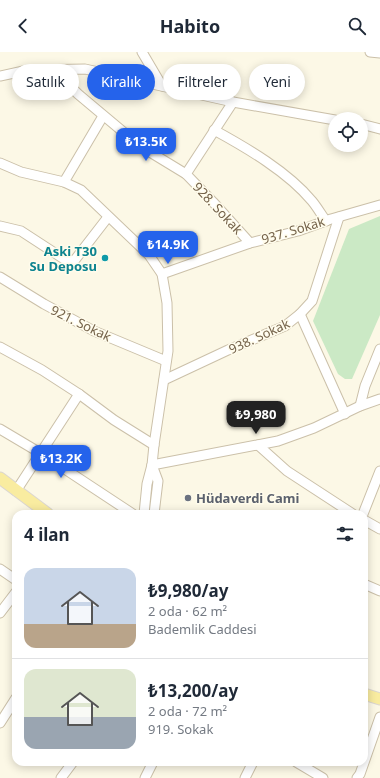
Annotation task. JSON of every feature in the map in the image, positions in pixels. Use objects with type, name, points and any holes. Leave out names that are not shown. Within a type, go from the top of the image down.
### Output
[{"type":"main road","points":[[1,481],[42,510]]},
{"type":"main road","points":[[368,695],[380,699]]},
{"type":"street","points":[[142,52],[162,86]]},
{"type":"street","points":[[370,52],[380,53]]},
{"type":"street","points":[[79,70],[85,70],[233,102],[328,119]]},
{"type":"street","points":[[0,76],[12,73]]},
{"type":"street","name":"928. Sokak","points":[[79,95],[140,146],[186,174],[250,243]]},
{"type":"street","points":[[186,174],[233,102]]},
{"type":"street","points":[[64,182],[103,116]]},
{"type":"street","points":[[368,126],[380,129]]},
{"type":"street","points":[[214,130],[250,149],[288,178],[311,200],[326,221]]},
{"type":"street","points":[[0,163],[21,172],[64,182],[81,190],[149,255],[162,274],[167,303],[168,350],[152,465],[147,484],[144,510]]},
{"type":"street","name":"937. Sokak","points":[[162,274],[250,243],[298,231],[380,205]]},
{"type":"street","points":[[0,226],[21,231],[64,260],[74,261],[108,217]]},
{"type":"street","name":"938. Sokak","points":[[164,380],[228,350],[285,326],[300,314],[312,301],[339,217]]},
{"type":"street","name":"921. Sokak","points":[[0,277],[44,304],[94,331],[166,361]]},
{"type":"street","points":[[300,314],[345,414]]},
{"type":"street","points":[[0,347],[42,370],[79,394],[114,420],[154,445]]},
{"type":"street","points":[[360,406],[365,386],[380,349]]},
{"type":"street","points":[[16,491],[42,454],[79,394]]},
{"type":"street","points":[[152,465],[285,439],[314,428],[360,406],[380,399]]},
{"type":"street","points":[[0,428],[127,510]]},
{"type":"street","points":[[258,445],[287,471],[347,510]]},
{"type":"street","points":[[152,465],[158,481],[154,510]]},
{"type":"street","points":[[365,510],[380,471]]},
{"type":"street","points":[[368,522],[380,529]]},
{"type":"street","points":[[0,569],[12,577]]},
{"type":"street","points":[[368,586],[380,591]]},
{"type":"street","points":[[0,613],[12,597]]},
{"type":"street","points":[[0,723],[12,704]]},
{"type":"street","points":[[368,751],[380,717]]},
{"type":"street","points":[[61,778],[70,766]]},
{"type":"street","points":[[145,778],[151,766]]},
{"type":"street","points":[[245,778],[251,766]]},
{"type":"street","points":[[303,766],[323,778]]},
{"type":"street","points":[[357,778],[363,766]]},
{"type":"green space","points":[[380,216],[380,315],[352,379],[345,379],[338,374],[313,321],[349,229]]},
{"type":"place","name":"Aski T30 Su Deposu","points":[[105,258]]},
{"type":"place","name":"Hüdaverdi Cami","points":[[188,498]]}]
